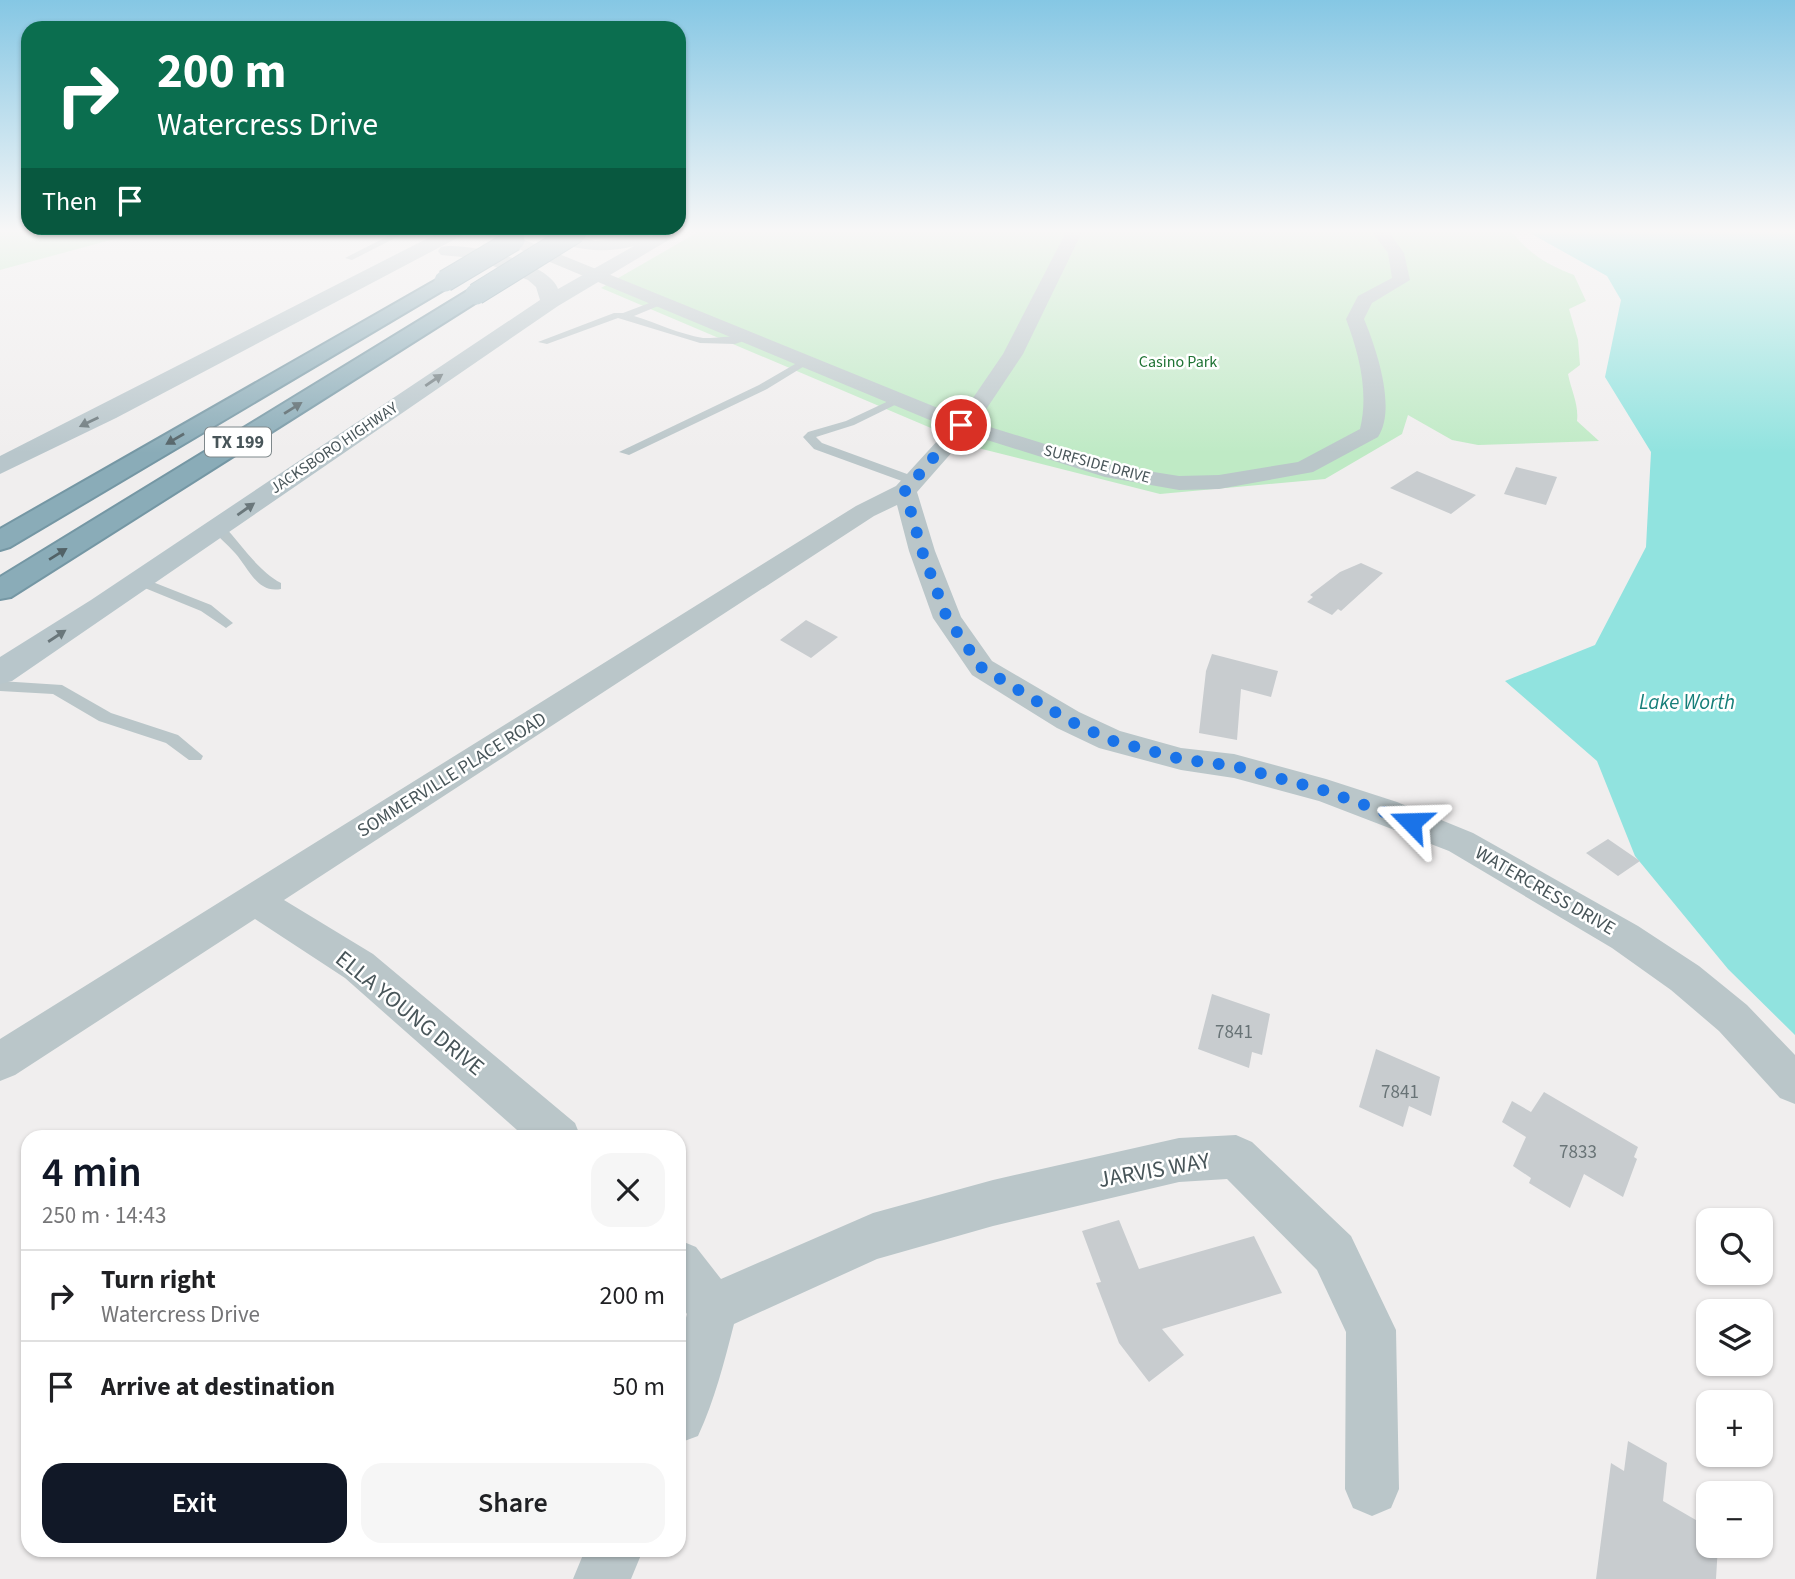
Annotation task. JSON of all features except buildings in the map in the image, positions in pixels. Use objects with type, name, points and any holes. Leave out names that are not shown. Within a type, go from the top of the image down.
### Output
[{"type":"highway","points":[[0,541],[403,306]]},
{"type":"highway","name":"TX 199","points":[[0,590],[457,306]]},
{"type":"main road","points":[[0,466],[311,306]]},
{"type":"main road","name":"JACKSBORO HIGHWAY","points":[[0,673],[546,306]]},
{"type":"street","points":[[669,306],[961,425]]},
{"type":"street","points":[[910,486],[989,394],[1007,365],[1036,306]]},
{"type":"street","name":"SURFSIDE DRIVE","points":[[961,425],[1113,472],[1179,483],[1219,482],[1305,467],[1370,432],[1375,417],[1373,375],[1355,319],[1361,306]]},
{"type":"street","name":"SOMMERVILLE PLACE ROAD","points":[[0,1062],[865,511],[910,486]]},
{"type":"street","name":"WATERCRESS DRIVE","points":[[910,486],[922,551],[947,618],[982,668],[1058,715],[1110,740],[1181,759],[1234,766],[1326,791],[1385,811],[1461,842],[1625,937],[1685,978],[1733,1018],[1795,1084]]},
{"type":"street","name":"ELLA YOUNG DRIVE","points":[[254,900],[359,965],[550,1130]]},
{"type":"street","name":"JARVIS WAY","points":[[713,1308],[873,1237],[993,1203],[1179,1160],[1236,1157],[1334,1253],[1371,1330],[1372,1489]]},
{"type":"street","points":[[686,1273],[713,1308],[692,1391],[686,1403]]},
{"type":"street","points":[[602,1579],[612,1557]]},
{"type":"lane","points":[[543,342],[605,317],[627,316],[651,306]]},
{"type":"lane","points":[[627,316],[686,338],[727,343],[747,338]]},
{"type":"lane","points":[[686,338],[717,326]]},
{"type":"lane","points":[[625,452],[763,387],[806,362]]},
{"type":"lane","points":[[899,400],[867,416],[812,433],[809,438],[818,446],[910,486]]},
{"type":"lane","points":[[218,528],[242,552],[257,576],[276,586]]},
{"type":"lane","points":[[139,581],[206,608],[226,623]]},
{"type":"lane","points":[[0,686],[56,689],[105,716],[172,739],[195,756]]},
{"type":"green space","name":"Casino Park","points":[[643,306],[1576,306],[1569,309],[1578,340],[1580,365],[1568,374],[1576,403],[1577,421],[1599,441],[1478,445],[1452,440],[1408,415],[1402,434],[1325,479],[1160,494],[978,448]]},
{"type":"water","name":"Lake Worth","points":[[1620,306],[1795,306],[1795,1035],[1728,969],[1635,856],[1597,761],[1505,681],[1595,645],[1646,547],[1651,452],[1605,377]]},
{"type":"route","points":[[961,425],[905,491],[922,551],[947,618],[982,668],[1030,699],[1110,740],[1181,759],[1234,766],[1326,791],[1411,822]]}]
